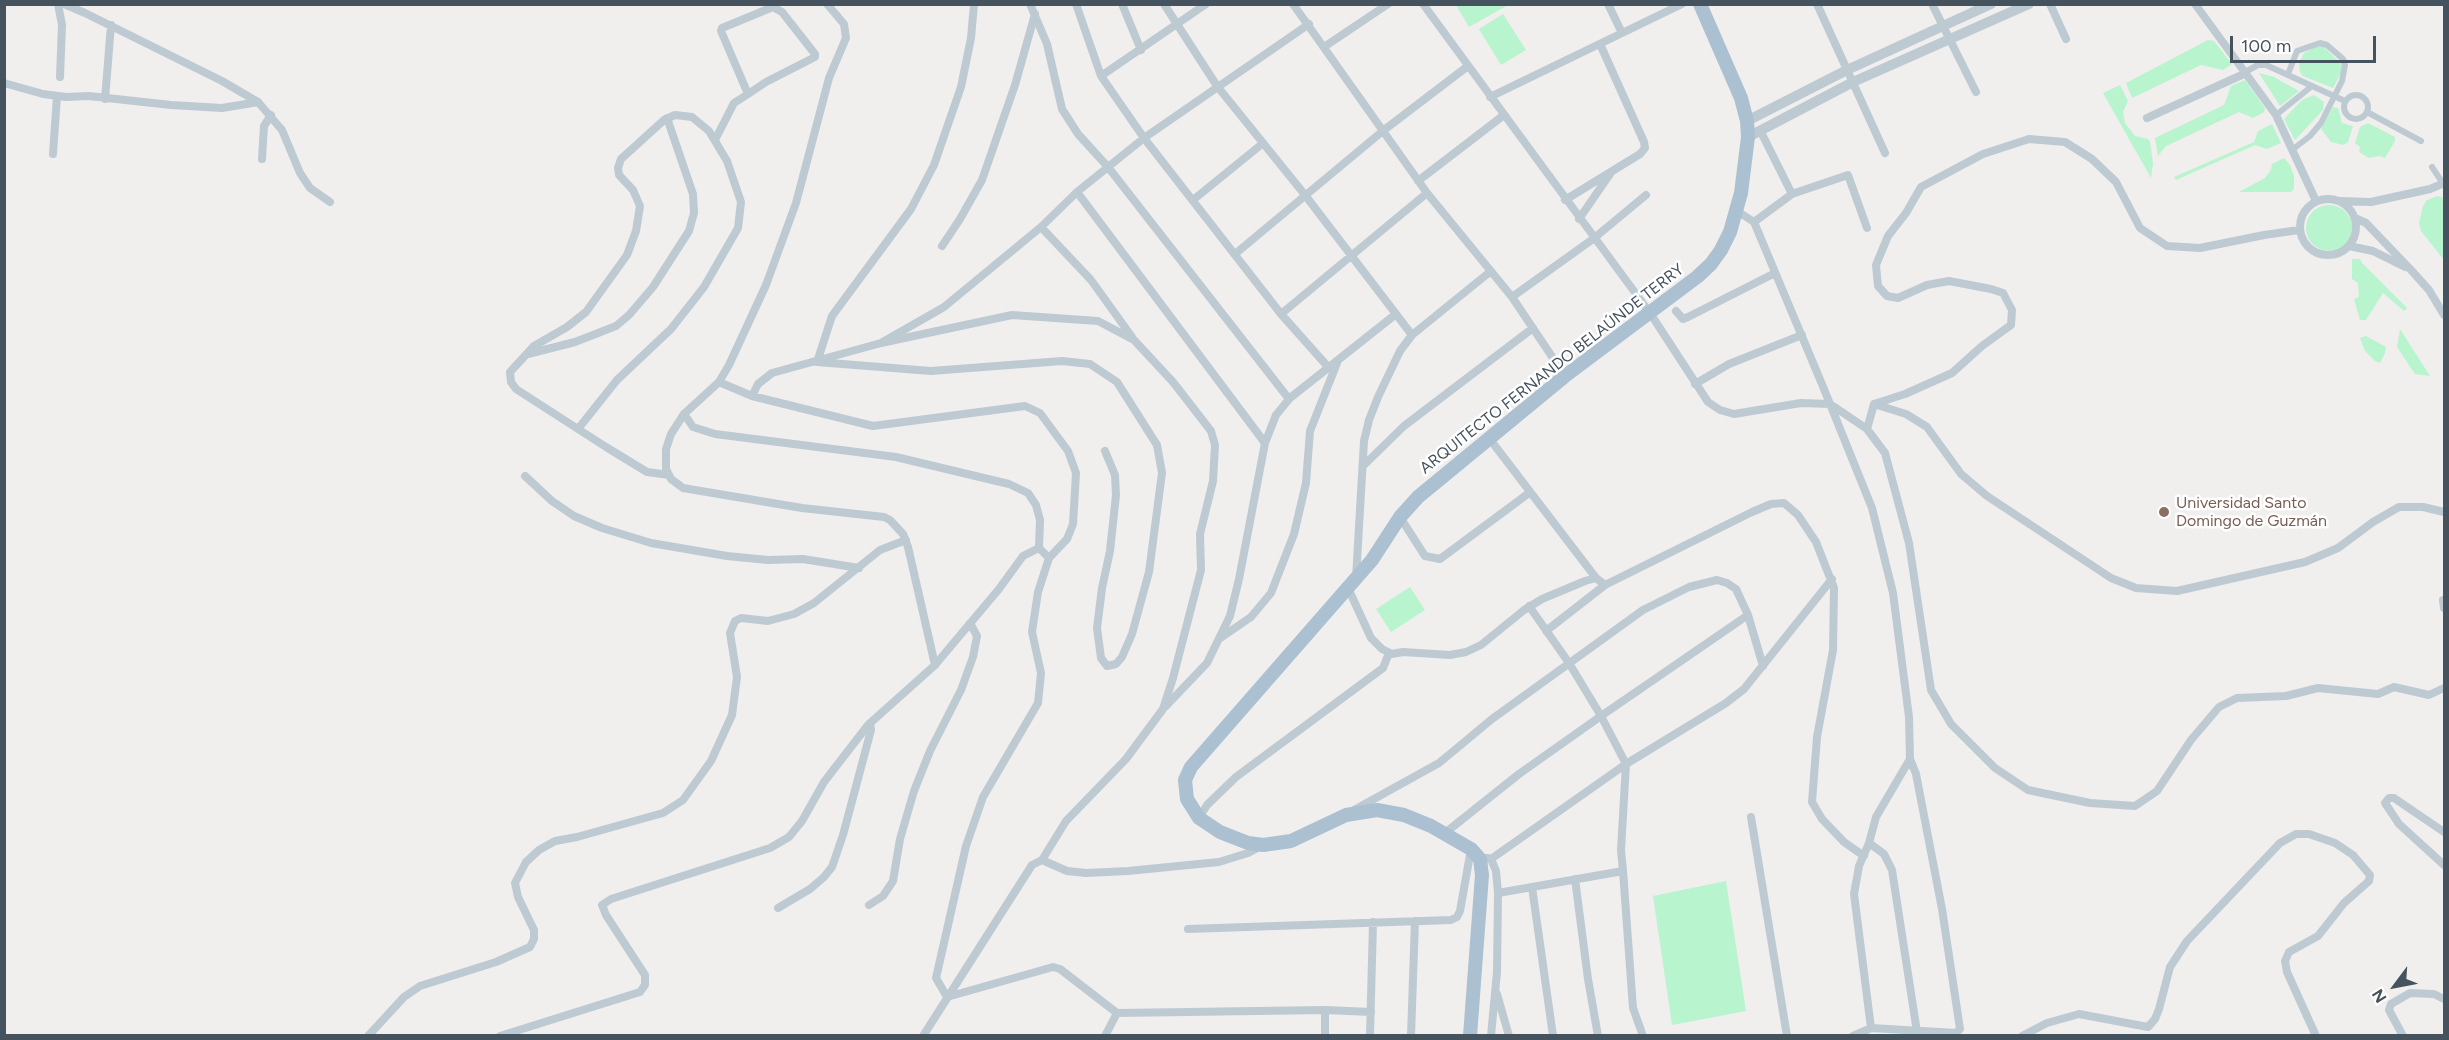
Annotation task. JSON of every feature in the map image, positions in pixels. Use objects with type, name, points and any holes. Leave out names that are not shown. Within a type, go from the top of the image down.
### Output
[{"type":"main road","name":"ARQUITECTO FERNANDO BELAÚNDE TERRY","points":[[1199,818],[1192,809],[1185,788],[1185,780],[1191,767],[1372,560],[1400,517],[1440,476],[1711,264],[1721,250],[1737,212],[1754,134],[1747,122],[1741,98],[1700,4]]},
{"type":"main road","points":[[1199,818],[1207,825],[1232,838],[1263,845],[1291,841],[1346,815],[1364,811],[1390,812],[1445,832],[1480,856],[1482,875],[1470,1035]]},
{"type":"street","points":[[58,4],[62,25],[60,77]]},
{"type":"street","points":[[64,4],[222,81],[258,102],[282,130],[310,188],[330,202]]},
{"type":"street","points":[[827,4],[844,24],[846,42],[829,78],[789,224],[766,285],[729,364],[719,382],[684,414],[674,427],[668,441],[665,463],[669,475],[683,488],[801,508],[884,517],[899,528],[906,540],[935,665]]},
{"type":"street","points":[[817,362],[832,316],[910,209],[934,165],[961,87],[971,38],[974,4]]},
{"type":"street","points":[[1030,4],[1047,44],[1062,109],[1078,134],[1108,167],[1289,399]]},
{"type":"street","points":[[1076,4],[1101,76],[1144,138],[1281,314],[1329,368]]},
{"type":"street","points":[[1122,4],[1141,50]]},
{"type":"street","points":[[1164,4],[1217,86],[1305,195],[1412,335]]},
{"type":"street","points":[[1101,76],[1206,4]]},
{"type":"street","points":[[1293,4],[1418,181],[1512,297],[1565,376]]},
{"type":"street","points":[[1324,47],[1388,4]]},
{"type":"street","points":[[1422,4],[1650,313],[1708,402],[1720,410],[1734,414],[1801,403],[1830,404],[1867,429],[1885,453],[1901,509],[1909,543],[1931,690],[1951,724],[1995,768],[2028,790],[2090,803],[2135,806],[2157,791],[2191,740],[2219,707],[2237,698],[2286,696],[2318,688],[2379,694],[2394,687],[2429,695],[2445,688]]},
{"type":"street","points":[[1608,4],[1622,33]]},
{"type":"street","points":[[1490,97],[1682,4]]},
{"type":"street","points":[[1817,4],[1885,153]]},
{"type":"street","points":[[1932,4],[1976,92]]},
{"type":"street","points":[[1747,122],[1847,70],[1991,4]]},
{"type":"street","points":[[1792,194],[1754,134],[1852,82],[2029,4]]},
{"type":"street","points":[[2050,4],[2066,39]]},
{"type":"street","points":[[2195,4],[2276,115],[2316,201]]},
{"type":"street","points":[[715,140],[726,114],[734,103],[814,57],[815,54],[782,12],[773,7],[722,28],[721,31],[748,94]]},
{"type":"street","points":[[942,246],[982,180],[1015,85],[1035,13]]},
{"type":"street","points":[[881,344],[944,307],[1041,227],[1077,192],[1144,138],[1309,24]]},
{"type":"street","points":[[105,99],[111,26]]},
{"type":"street","points":[[1565,200],[1640,154],[1645,148],[1600,44]]},
{"type":"street","points":[[2288,74],[2297,51],[2311,44],[2327,45],[2343,59],[2345,65],[2342,81],[2321,123],[2310,136],[2292,150]]},
{"type":"street","points":[[2147,118],[2258,65],[2266,65],[2288,74],[2345,101]]},
{"type":"street","points":[[1235,254],[1384,130],[1468,66]]},
{"type":"street","points":[[4,82],[57,96],[222,108],[258,102]]},
{"type":"street","points":[[2276,115],[2312,86]]},
{"type":"street","points":[[2352,95],[2360,96],[2366,100],[2367,112],[2361,118],[2352,118],[2344,111],[2345,101],[2352,95]]},
{"type":"street","points":[[53,154],[57,96]]},
{"type":"street","points":[[2367,112],[2421,141]]},
{"type":"street","points":[[262,159],[264,126],[271,115]]},
{"type":"street","points":[[578,429],[617,380],[671,329],[704,287],[735,236],[740,220],[741,202],[727,161],[715,140],[701,123],[692,117],[681,115],[668,118],[623,156],[618,165],[619,175],[633,190],[640,206],[632,243],[621,266],[586,312],[567,327],[544,338],[525,354],[510,372],[513,386],[578,429],[647,472],[669,475]]},
{"type":"street","points":[[1418,181],[1504,115]]},
{"type":"street","points":[[525,354],[575,342],[616,326],[629,315],[652,288],[679,248],[689,231],[694,203],[668,118]]},
{"type":"street","points":[[1874,404],[1905,394],[1952,373],[1982,346],[2011,325],[2012,310],[2003,293],[1991,289],[1949,281],[1927,285],[1898,298],[1887,296],[1878,286],[1876,265],[1888,236],[1906,213],[1921,187],[1983,154],[2029,139],[2065,142],[2092,159],[2115,182],[2140,228],[2167,246],[2200,248],[2264,234],[2299,230]]},
{"type":"street","points":[[1193,200],[1262,144]]},
{"type":"street","points":[[2340,201],[2349,208],[2355,218],[2356,231],[2349,246],[2345,251],[2334,256],[2322,255],[2311,250],[2303,241],[2299,230],[2300,218],[2306,208],[2316,201],[2328,198],[2340,201],[2371,202],[2444,184],[2432,167]]},
{"type":"street","points":[[1579,219],[1612,171]]},
{"type":"street","points":[[1754,222],[1792,194],[1848,175],[1867,228]]},
{"type":"street","points":[[1077,192],[1265,443]]},
{"type":"street","points":[[1281,314],[1427,193]]},
{"type":"street","points":[[1512,297],[1593,238],[1646,195]]},
{"type":"street","points":[[1737,212],[1754,222],[1872,508],[1893,593],[1909,717],[1910,759],[1917,774],[1960,1022],[1960,1029],[1956,1033],[1871,1028],[1853,1035]]},
{"type":"street","points":[[2355,218],[2366,224],[2411,270],[2429,290],[2445,315]]},
{"type":"street","points":[[1041,227],[1091,280],[1134,340],[1203,419],[1211,431],[1215,445],[1213,481],[1200,534],[1201,570],[1163,709]]},
{"type":"street","points":[[2349,246],[2373,251],[2411,270]]},
{"type":"street","points":[[1491,272],[1412,335],[1400,351],[1369,420],[1364,441],[1364,465],[1352,583],[1371,638],[1389,653],[1450,655],[1466,652],[1488,641],[1529,606],[1596,578]]},
{"type":"street","points":[[1676,311],[1683,319],[1775,273]]},
{"type":"street","points":[[923,1035],[1032,865],[1042,860],[1066,821],[1126,759],[1163,709],[1208,663],[1230,616],[1265,443],[1276,415],[1289,399],[1396,314]]},
{"type":"street","points":[[752,396],[758,384],[772,373],[881,344],[1012,315],[1098,321],[1134,340]]},
{"type":"street","points":[[1364,465],[1404,426],[1533,327]]},
{"type":"street","points":[[1695,384],[1729,364],[1802,335]]},
{"type":"street","points":[[1218,639],[1251,617],[1271,593],[1294,534],[1306,483],[1310,431],[1338,360]]},
{"type":"street","points":[[817,362],[932,371],[1062,361],[1090,364],[1117,382],[1157,445],[1162,472],[1149,572],[1135,624],[1122,657],[1116,664],[1107,666],[1101,658],[1097,628],[1110,551],[1116,495],[1115,475],[1105,451]]},
{"type":"street","points":[[719,382],[752,396],[873,426],[1025,406],[1040,413],[1068,451],[1076,473],[1073,524],[1067,539],[1049,558],[1038,592],[1032,632],[1041,674],[1038,704],[983,797],[966,846],[936,978],[947,997]]},
{"type":"street","points":[[1867,429],[1874,404]]},
{"type":"street","points":[[1874,404],[1906,414],[1927,428],[1961,474],[1987,496],[2111,578],[2136,588],[2177,591],[2305,562],[2338,548],[2373,522],[2400,507],[2429,508],[2445,512]]},
{"type":"street","points":[[684,414],[693,427],[714,434],[896,457],[1009,484],[1028,493],[1036,505],[1040,520],[1039,548],[1049,558]]},
{"type":"street","points":[[1489,438],[1596,578],[1605,585]]},
{"type":"street","points":[[525,476],[552,501],[574,516],[602,528],[651,543],[727,556],[768,560],[803,559],[859,568]]},
{"type":"street","points":[[1400,517],[1425,556],[1440,559],[1529,492]]},
{"type":"street","points":[[1546,631],[1605,585],[1752,512],[1771,504],[1784,503],[1809,529],[1834,588],[1833,650],[1817,737],[1812,802],[1821,819],[1844,842],[1864,856]]},
{"type":"street","points":[[368,1035],[404,997],[420,986],[496,962],[530,947],[534,939],[534,930],[518,897],[515,883],[531,856],[555,841],[588,834],[670,810],[683,800],[703,774],[723,738],[735,703],[737,667],[729,633],[732,624],[741,618],[768,621],[794,614],[814,603],[880,550],[906,540]]},
{"type":"street","points":[[500,1035],[640,992],[645,985],[645,975],[606,915],[602,905],[611,899],[770,848],[789,837],[802,821],[824,782],[870,723],[935,665],[1023,556],[1039,548]]},
{"type":"street","points":[[1188,929],[1451,920],[1457,917],[1464,892],[1480,856],[1726,703],[1744,689],[1832,579]]},
{"type":"street","points":[[1346,815],[1439,763],[1492,719],[1643,610],[1689,586],[1717,580],[1736,589],[1748,615],[1763,666]]},
{"type":"street","points":[[1529,606],[1569,663],[1601,716],[1626,764],[1621,850],[1633,1008],[1643,1035]]},
{"type":"street","points":[[1445,832],[1519,774],[1748,615]]},
{"type":"street","points":[[869,904],[883,896],[893,881],[900,840],[914,791],[930,751],[961,690],[973,657],[977,636],[970,623]]},
{"type":"street","points":[[1199,818],[1207,805],[1236,777],[1383,668],[1389,653]]},
{"type":"street","points":[[777,908],[810,889],[824,878],[832,867],[843,835],[871,730],[870,723]]},
{"type":"street","points":[[1871,1028],[1854,894],[1859,866],[1869,843],[1876,817],[1910,759]]},
{"type":"street","points":[[2445,832],[2394,798],[2389,798],[2385,803],[2399,824],[2445,865]]},
{"type":"street","points":[[1750,817],[1787,1035]]},
{"type":"street","points":[[2022,1035],[2047,1023],[2079,1014],[2148,1027],[2155,1019],[2159,1009],[2170,967],[2187,941],[2280,843],[2296,834],[2308,834],[2335,843],[2353,855],[2370,875],[2369,881],[2344,903],[2318,936],[2289,952],[2285,961],[2287,972],[2316,1035]]},
{"type":"street","points":[[1869,843],[1884,854],[1892,870],[1917,1032]]},
{"type":"street","points":[[1042,860],[1066,872],[1117,871],[1219,862],[1248,853],[1263,845]]},
{"type":"street","points":[[1480,856],[1496,871],[1498,893],[1496,988],[1491,1035]]},
{"type":"street","points":[[1498,893],[1623,871]]},
{"type":"street","points":[[1575,879],[1598,1035]]},
{"type":"street","points":[[1532,887],[1553,1035]]},
{"type":"street","points":[[1411,1035],[1415,921]]},
{"type":"street","points":[[1370,1035],[1373,922]]},
{"type":"street","points":[[947,997],[1053,967],[1060,969],[1117,1012],[1325,1010],[1371,1012]]},
{"type":"street","points":[[1496,988],[1509,1035]]},
{"type":"street","points":[[2403,1035],[2389,1010],[2391,1004],[2410,993],[2434,994],[2445,999]]},
{"type":"street","points":[[1325,1010],[1325,1035]]},
{"type":"street","points":[[1105,1035],[1117,1012]]},
{"type":"green space","points":[[1456,5],[1508,5],[1469,27]]},
{"type":"green space","points":[[1503,14],[1526,50],[1501,65],[1479,29]]},
{"type":"green space","points":[[2208,40],[2214,41],[2232,64],[2223,70],[2201,65],[2132,98],[2126,83]]},
{"type":"green space","points":[[2319,45],[2342,65],[2342,71],[2333,88],[2303,76],[2300,72],[2299,63],[2304,53]]},
{"type":"green space","points":[[2259,73],[2274,77],[2299,91],[2280,106]]},
{"type":"green space","points":[[2245,80],[2265,108],[2264,112],[2253,118],[2239,112],[2166,146],[2158,156],[2155,138],[2224,105],[2231,86]]},
{"type":"green space","points":[[2120,85],[2128,101],[2123,112],[2125,123],[2135,136],[2148,139],[2150,142],[2153,163],[2151,178],[2103,93]]},
{"type":"green space","points":[[2314,95],[2324,102],[2323,110],[2295,140],[2284,119],[2302,100]]},
{"type":"green space","points":[[2333,107],[2338,108],[2342,123],[2353,126],[2348,142],[2343,145],[2331,142],[2321,129]]},
{"type":"green space","points":[[2368,123],[2395,137],[2385,158],[2379,156],[2369,158],[2359,152],[2360,147],[2355,143],[2360,127]]},
{"type":"green space","points":[[2272,124],[2281,143],[2267,149],[2255,145],[2176,180],[2174,177],[2254,142],[2258,131]]},
{"type":"green space","points":[[2284,158],[2290,165],[2294,176],[2294,189],[2291,192],[2239,192],[2265,178],[2272,164]]},
{"type":"green space","points":[[2437,196],[2442,197],[2444,201],[2444,260],[2421,231],[2419,223],[2423,206],[2427,200]]},
{"type":"green space","points":[[2329,205],[2345,212],[2352,228],[2345,244],[2329,251],[2313,244],[2306,228],[2313,212]]},
{"type":"green space","points":[[2352,259],[2360,259],[2407,308],[2404,311],[2383,293],[2366,320],[2360,320],[2354,299],[2359,297],[2358,283],[2352,279]]},
{"type":"green space","points":[[2400,329],[2430,376],[2415,374],[2397,347]]},
{"type":"green space","points":[[2366,336],[2386,347],[2380,363],[2365,351],[2360,338]]},
{"type":"green space","points":[[1410,587],[1425,610],[1391,632],[1376,609]]},
{"type":"green space","points":[[1726,881],[1746,1011],[1672,1025],[1653,896]]},
{"type":"place","name":"Universidad Santo Domingo de Guzmán","points":[[2164,512]]}]
